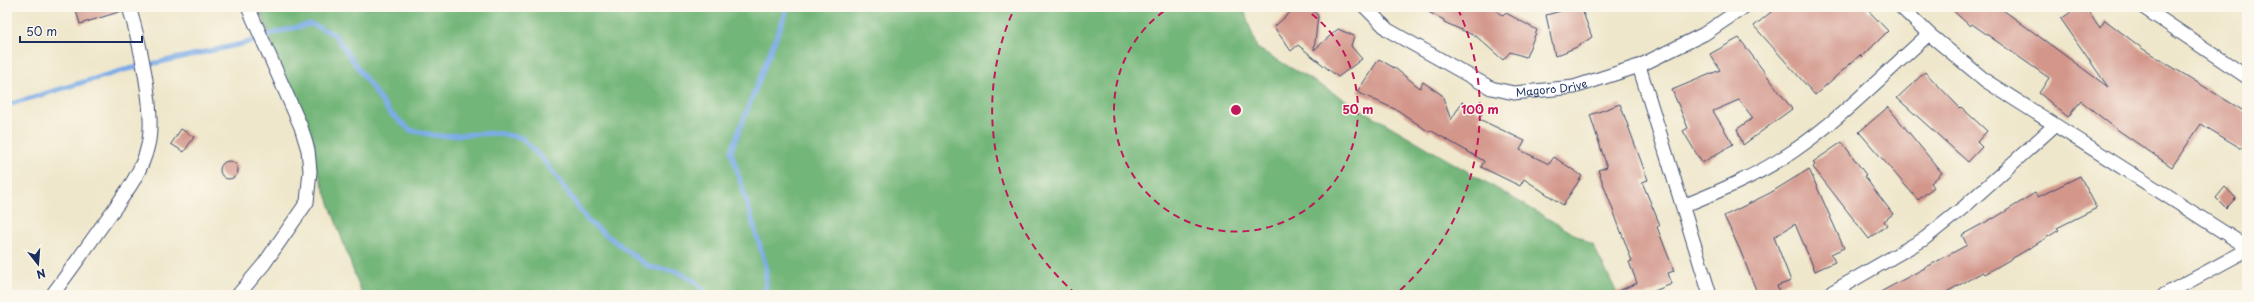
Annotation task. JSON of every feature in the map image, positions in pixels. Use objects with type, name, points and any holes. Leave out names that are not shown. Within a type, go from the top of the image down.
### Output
[{"type":"street","points":[[52,295],[126,192],[142,164],[148,144],[151,126],[146,85],[128,7]]},
{"type":"street","points":[[238,295],[264,264],[307,202],[310,171],[308,150],[301,127],[248,7]]},
{"type":"street","name":"Magoro Drive","points":[[1365,7],[1388,30],[1492,88],[1514,93],[1574,87],[1639,66],[1704,34],[1744,7]]},
{"type":"street","points":[[1901,7],[1929,34],[1986,81],[2054,126],[2247,246]]},
{"type":"street","points":[[2143,7],[2247,77]]},
{"type":"street","points":[[1683,206],[1751,176],[1792,152],[1851,105],[1929,34]]},
{"type":"street","points":[[1639,66],[1710,295]]},
{"type":"street","points":[[1827,295],[1924,239],[1964,207],[2054,126]]},
{"type":"street","points":[[2164,295],[2247,250]]},
{"type":"green space","points":[[259,7],[1243,7],[1257,48],[1593,245],[1618,295],[362,295]]},
{"type":"building","points":[[75,7],[121,7],[122,11],[80,24]]},
{"type":"building","points":[[1296,7],[1310,7],[1318,16],[1314,50],[1338,29],[1354,36],[1351,46],[1362,59],[1338,77],[1298,45],[1291,51],[1274,27]]},
{"type":"building","points":[[1419,7],[1491,7],[1503,16],[1506,13],[1537,30],[1526,57],[1510,52],[1503,60],[1477,37],[1444,22],[1444,20]]},
{"type":"building","points":[[1575,7],[1581,7],[1592,37],[1577,47],[1555,56],[1546,15]]},
{"type":"building","points":[[1777,7],[1865,7],[1888,31],[1862,57],[1860,55],[1815,95],[1754,26]]},
{"type":"building","points":[[1949,7],[1999,7],[2108,87],[2061,19],[2078,7],[2086,7],[2100,28],[2105,20],[2143,49],[2247,113],[2247,152],[2201,124],[2172,167],[2115,128],[2081,101],[2068,117],[2039,93],[2049,78],[1972,24],[1970,26]]},
{"type":"building","points":[[1739,38],[1792,109],[1743,145],[1737,129],[1753,118],[1739,100],[1713,111],[1733,144],[1702,163],[1683,131],[1688,128],[1672,90],[1720,70],[1710,54]]},
{"type":"building","points":[[1379,59],[1396,69],[1420,88],[1423,82],[1442,95],[1451,120],[1462,102],[1482,114],[1479,119],[1525,141],[1520,150],[1549,164],[1554,157],[1582,176],[1563,205],[1524,179],[1520,186],[1481,167],[1484,161],[1430,130],[1429,132],[1399,111],[1357,92]]},
{"type":"building","points":[[1925,72],[1960,108],[1961,107],[1987,131],[1977,142],[1982,147],[1968,162],[1897,98]]},
{"type":"building","points":[[1620,104],[1648,180],[1642,182],[1660,225],[1657,227],[1674,271],[1668,273],[1672,284],[1644,295],[1609,295],[1637,283],[1629,262],[1632,261],[1598,170],[1607,167],[1590,115]]},
{"type":"building","points":[[1888,107],[1942,173],[1931,183],[1934,187],[1918,200],[1859,132]]},
{"type":"building","points":[[181,129],[194,137],[184,152],[171,144]]},
{"type":"building","points":[[1842,142],[1866,175],[1864,176],[1893,214],[1884,221],[1887,225],[1869,239],[1813,167],[1815,165],[1813,162]]},
{"type":"building","points":[[229,161],[235,164],[238,170],[235,176],[229,179],[223,176],[220,170],[223,164]]},
{"type":"building","points":[[1809,169],[1844,248],[1831,254],[1835,262],[1815,271],[1795,224],[1774,237],[1791,281],[1777,286],[1779,292],[1770,295],[1758,295],[1740,250],[1724,216],[1770,193]]},
{"type":"building","points":[[2080,176],[2097,208],[2057,228],[2059,230],[2025,251],[1985,274],[1983,272],[1941,295],[1875,295],[1967,245],[1962,235],[1993,219],[2035,193],[2038,197]]},
{"type":"building","points":[[2225,187],[2236,198],[2226,208],[2216,198]]},
{"type":"waterway","points":[[766,295],[766,266],[731,151],[788,7]]},
{"type":"waterway","points":[[7,105],[124,70],[246,43],[277,32],[311,24],[334,34],[389,112],[410,130],[438,136],[497,133],[522,138],[547,164],[589,222],[649,267],[676,271],[696,282],[707,295]]}]
